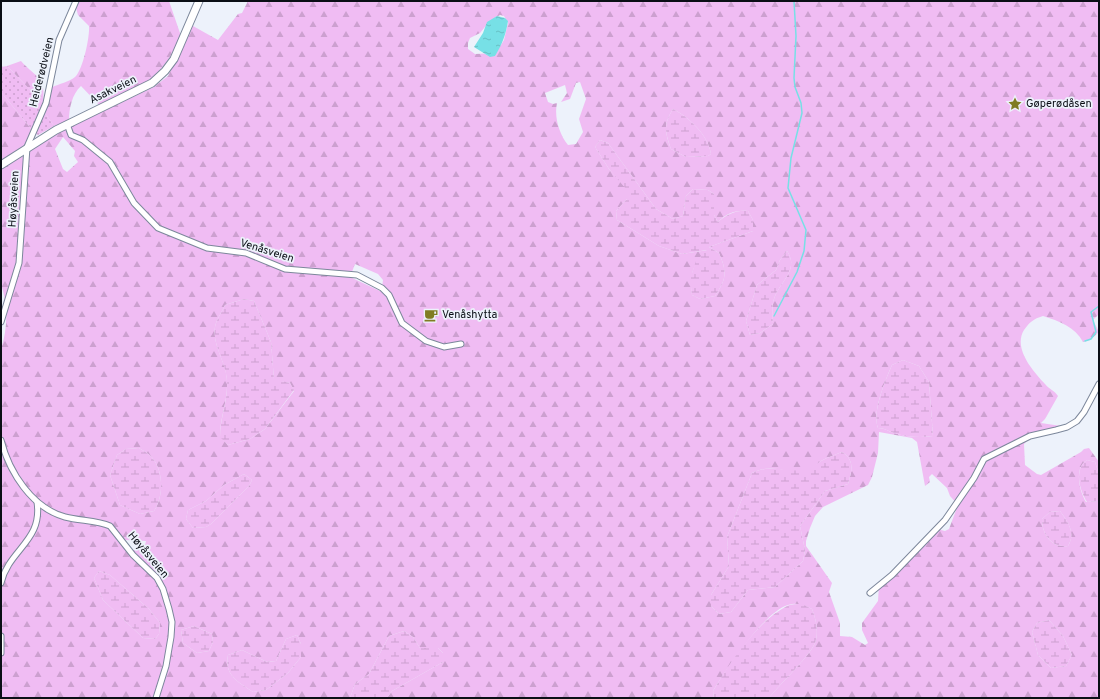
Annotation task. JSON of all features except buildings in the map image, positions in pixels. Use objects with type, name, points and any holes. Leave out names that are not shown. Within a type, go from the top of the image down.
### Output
[{"type":"main road","name":"Asakveien","points":[[1,165],[27,147],[67,124],[140,90],[160,76],[169,66],[178,51],[199,1]]},
{"type":"street","name":"Heiderødveien","points":[[27,147],[46,103],[59,40],[76,1]]},
{"type":"street","name":"Venåsveien","points":[[67,124],[71,135],[83,140],[110,162],[134,203],[158,228],[207,248],[246,253],[290,270],[349,272],[357,275],[382,288],[388,295],[402,323],[426,341],[432,344],[444,346],[462,344]]},
{"type":"street","name":"Høyåsveien","points":[[1,322],[19,263],[27,147]]},
{"type":"street","points":[[870,594],[892,574],[945,520],[974,478],[984,459],[1030,436],[1067,427],[1077,420],[1084,412],[1099,384]]},
{"type":"street","name":"Høyåsveien","points":[[1,440],[11,469],[37,502],[62,516],[110,526],[133,556],[152,573],[160,584],[169,609],[172,628],[166,666],[156,698]]},
{"type":"street","points":[[1,584],[8,565],[34,530],[38,518],[37,502]]},
{"type":"street","points":[[1,636],[1,653]]},
{"type":"green space","points":[[79,1],[169,1],[181,36],[161,69],[144,84],[100,106],[81,86],[75,93],[69,120],[54,126],[45,113],[52,87],[67,82],[75,77],[81,67],[87,45],[89,26],[78,15],[76,8]]},
{"type":"green space","points":[[248,1],[1099,1],[1099,314],[1093,320],[1099,332],[1090,340],[1083,342],[1071,328],[1061,322],[1043,316],[1034,320],[1026,327],[1021,337],[1021,344],[1022,351],[1030,366],[1047,386],[1058,396],[1045,419],[1041,423],[1061,426],[1063,431],[1032,436],[1024,444],[1025,465],[1037,474],[1041,475],[1084,449],[1089,448],[1099,462],[1099,474],[1095,462],[1087,460],[1080,468],[1079,480],[1081,492],[1086,502],[1099,501],[1099,698],[769,698],[801,663],[815,643],[817,634],[815,617],[812,609],[803,605],[794,604],[778,610],[757,630],[736,656],[713,691],[714,698],[387,698],[392,691],[443,662],[443,653],[438,648],[420,648],[413,637],[404,631],[389,636],[369,674],[355,684],[350,698],[1,698],[1,349],[6,325],[6,308],[1,284],[1,169],[62,131],[154,87],[168,76],[193,26],[218,40],[238,14],[242,13]],"holes":[[[500,15],[504,16],[508,23],[504,40],[496,53],[475,54],[468,49],[470,38],[480,33],[489,22]],[[580,82],[586,99],[579,119],[583,132],[576,144],[568,145],[565,141],[557,120],[557,103],[553,104],[548,102],[545,93],[565,85],[567,93],[561,102],[570,99],[576,83]],[[673,109],[686,117],[702,134],[711,154],[708,156],[686,157],[671,149],[667,138],[666,124]],[[63,137],[75,151],[74,156],[78,162],[67,172],[63,169],[55,149]],[[600,140],[608,143],[656,209],[673,219],[683,216],[686,196],[693,189],[708,190],[714,194],[714,215],[718,222],[725,216],[732,213],[748,211],[753,220],[753,231],[709,247],[719,253],[724,270],[724,279],[715,296],[700,299],[692,295],[691,281],[693,270],[698,260],[708,250],[682,254],[659,246],[617,220],[616,211],[627,199],[627,189],[609,169],[595,147]],[[787,251],[791,264],[790,270],[773,302],[773,324],[760,333],[750,335],[746,321],[757,285],[776,270],[780,260]],[[355,264],[378,274],[383,280],[380,291],[350,277]],[[244,299],[254,301],[271,342],[274,380],[290,383],[294,391],[265,429],[250,439],[228,445],[220,436],[227,381],[225,368],[217,348],[215,327],[225,305]],[[903,360],[919,366],[929,382],[933,436],[908,436],[878,428],[878,405],[892,365]],[[879,432],[912,438],[917,442],[925,486],[930,482],[929,477],[932,474],[947,488],[950,496],[958,505],[949,529],[945,531],[937,529],[930,534],[879,585],[878,601],[862,623],[862,630],[868,643],[865,645],[852,637],[840,636],[840,623],[829,592],[832,583],[806,546],[806,541],[815,516],[823,507],[868,485],[872,477],[878,453]],[[139,448],[153,458],[161,479],[161,493],[154,511],[140,514],[120,505],[110,475],[117,455],[126,449]],[[842,452],[851,462],[851,470],[848,484],[825,491],[800,526],[805,550],[803,561],[775,587],[748,590],[731,612],[719,614],[711,606],[711,595],[729,566],[727,537],[752,473],[768,468],[801,472],[810,469],[821,461]],[[244,474],[252,480],[249,486],[211,524],[206,527],[193,528],[186,519],[188,510],[206,501],[224,485]],[[1060,511],[1068,523],[1071,532],[1068,546],[1057,545],[1052,542],[1046,535],[1042,525],[1042,519],[1050,512]],[[125,540],[146,541],[144,550],[132,550]],[[99,571],[110,575],[149,609],[160,623],[159,634],[155,639],[143,638],[103,600],[94,578]],[[1049,620],[1063,636],[1072,655],[1066,666],[1051,668],[1038,655],[1032,632],[1037,623]],[[194,626],[212,634],[213,642],[209,651],[197,653],[183,643],[181,630]],[[297,635],[301,644],[301,657],[288,673],[266,690],[253,692],[242,685],[230,673],[227,662],[228,655],[242,650],[267,662],[276,661],[286,639]]]},
{"type":"green space","points":[[21,61],[42,83],[44,94],[43,103],[7,66]]},
{"type":"green space","points":[[7,66],[43,103],[32,130],[1,92],[1,67]]},
{"type":"green space","points":[[1,92],[32,130],[26,144],[1,161]]},
{"type":"green space","points":[[673,109],[692,122],[706,140],[711,154],[708,156],[686,157],[671,149],[666,133],[666,124]]},
{"type":"green space","points":[[45,113],[54,126],[38,135],[36,134]]},
{"type":"green space","points":[[600,140],[608,143],[656,209],[673,219],[683,216],[686,196],[693,189],[708,190],[714,194],[714,215],[718,222],[732,213],[748,211],[753,220],[753,231],[709,247],[719,253],[724,270],[724,279],[715,296],[700,299],[692,295],[690,279],[696,261],[707,250],[682,254],[659,246],[617,220],[616,211],[627,199],[626,189],[609,169],[595,147]]},
{"type":"green space","points":[[787,251],[791,264],[790,270],[773,302],[773,324],[760,333],[750,335],[746,321],[757,285],[776,270],[780,260]]},
{"type":"green space","points":[[244,299],[254,301],[271,342],[274,379],[290,383],[294,390],[265,429],[250,439],[228,445],[220,437],[227,382],[225,368],[217,348],[215,327],[225,305]]},
{"type":"green space","points":[[903,360],[919,366],[929,382],[933,436],[908,436],[878,428],[878,405],[883,388],[892,365]]},
{"type":"green space","points":[[139,448],[154,460],[161,479],[161,493],[154,511],[140,514],[120,505],[110,475],[117,455],[126,449]]},
{"type":"green space","points":[[842,452],[851,462],[851,475],[848,484],[825,491],[800,526],[805,550],[803,561],[775,587],[748,590],[731,612],[719,614],[711,606],[711,595],[729,566],[727,537],[752,473],[759,470],[772,468],[798,471],[805,470]]},
{"type":"green space","points":[[1087,460],[1095,462],[1099,474],[1099,501],[1087,502],[1080,486],[1080,468]]},
{"type":"green space","points":[[244,474],[252,480],[249,486],[211,524],[206,527],[193,528],[186,519],[188,510],[206,501],[224,485]]},
{"type":"green space","points":[[1060,511],[1068,523],[1071,532],[1068,546],[1057,545],[1052,542],[1046,535],[1042,525],[1042,519],[1050,512]]},
{"type":"green space","points":[[99,571],[110,575],[149,609],[160,623],[159,634],[155,639],[143,638],[103,600],[94,578]]},
{"type":"green space","points":[[792,604],[802,604],[812,609],[816,621],[817,630],[815,643],[801,663],[769,698],[714,698],[713,691],[736,656],[755,632],[776,613],[787,606]]},
{"type":"green space","points":[[1049,620],[1063,636],[1072,655],[1066,666],[1051,668],[1038,655],[1032,632],[1037,623]]},
{"type":"green space","points":[[194,626],[212,634],[213,642],[209,651],[197,653],[183,643],[181,630]]},
{"type":"green space","points":[[404,631],[413,637],[420,648],[438,648],[443,653],[443,662],[392,691],[387,698],[350,698],[355,684],[369,674],[389,636]]},
{"type":"green space","points":[[297,635],[301,644],[301,657],[288,673],[266,690],[253,692],[237,681],[230,673],[227,662],[228,655],[242,650],[267,662],[276,661],[286,639]]},
{"type":"water","points":[[497,16],[505,18],[508,21],[500,48],[495,56],[490,57],[474,47],[483,33],[487,22]]},
{"type":"waterway","points":[[774,316],[797,272],[804,251],[806,230],[788,188],[791,158],[802,113],[801,103],[795,87],[794,78],[796,36],[794,1]]},
{"type":"waterway","points":[[1085,341],[1091,339],[1096,332],[1091,312],[1099,306]]},
{"type":"place","name":"Gøperødåsen","points":[[1015,104]]},
{"type":"place","name":"Venåshytta","points":[[431,315]]}]
